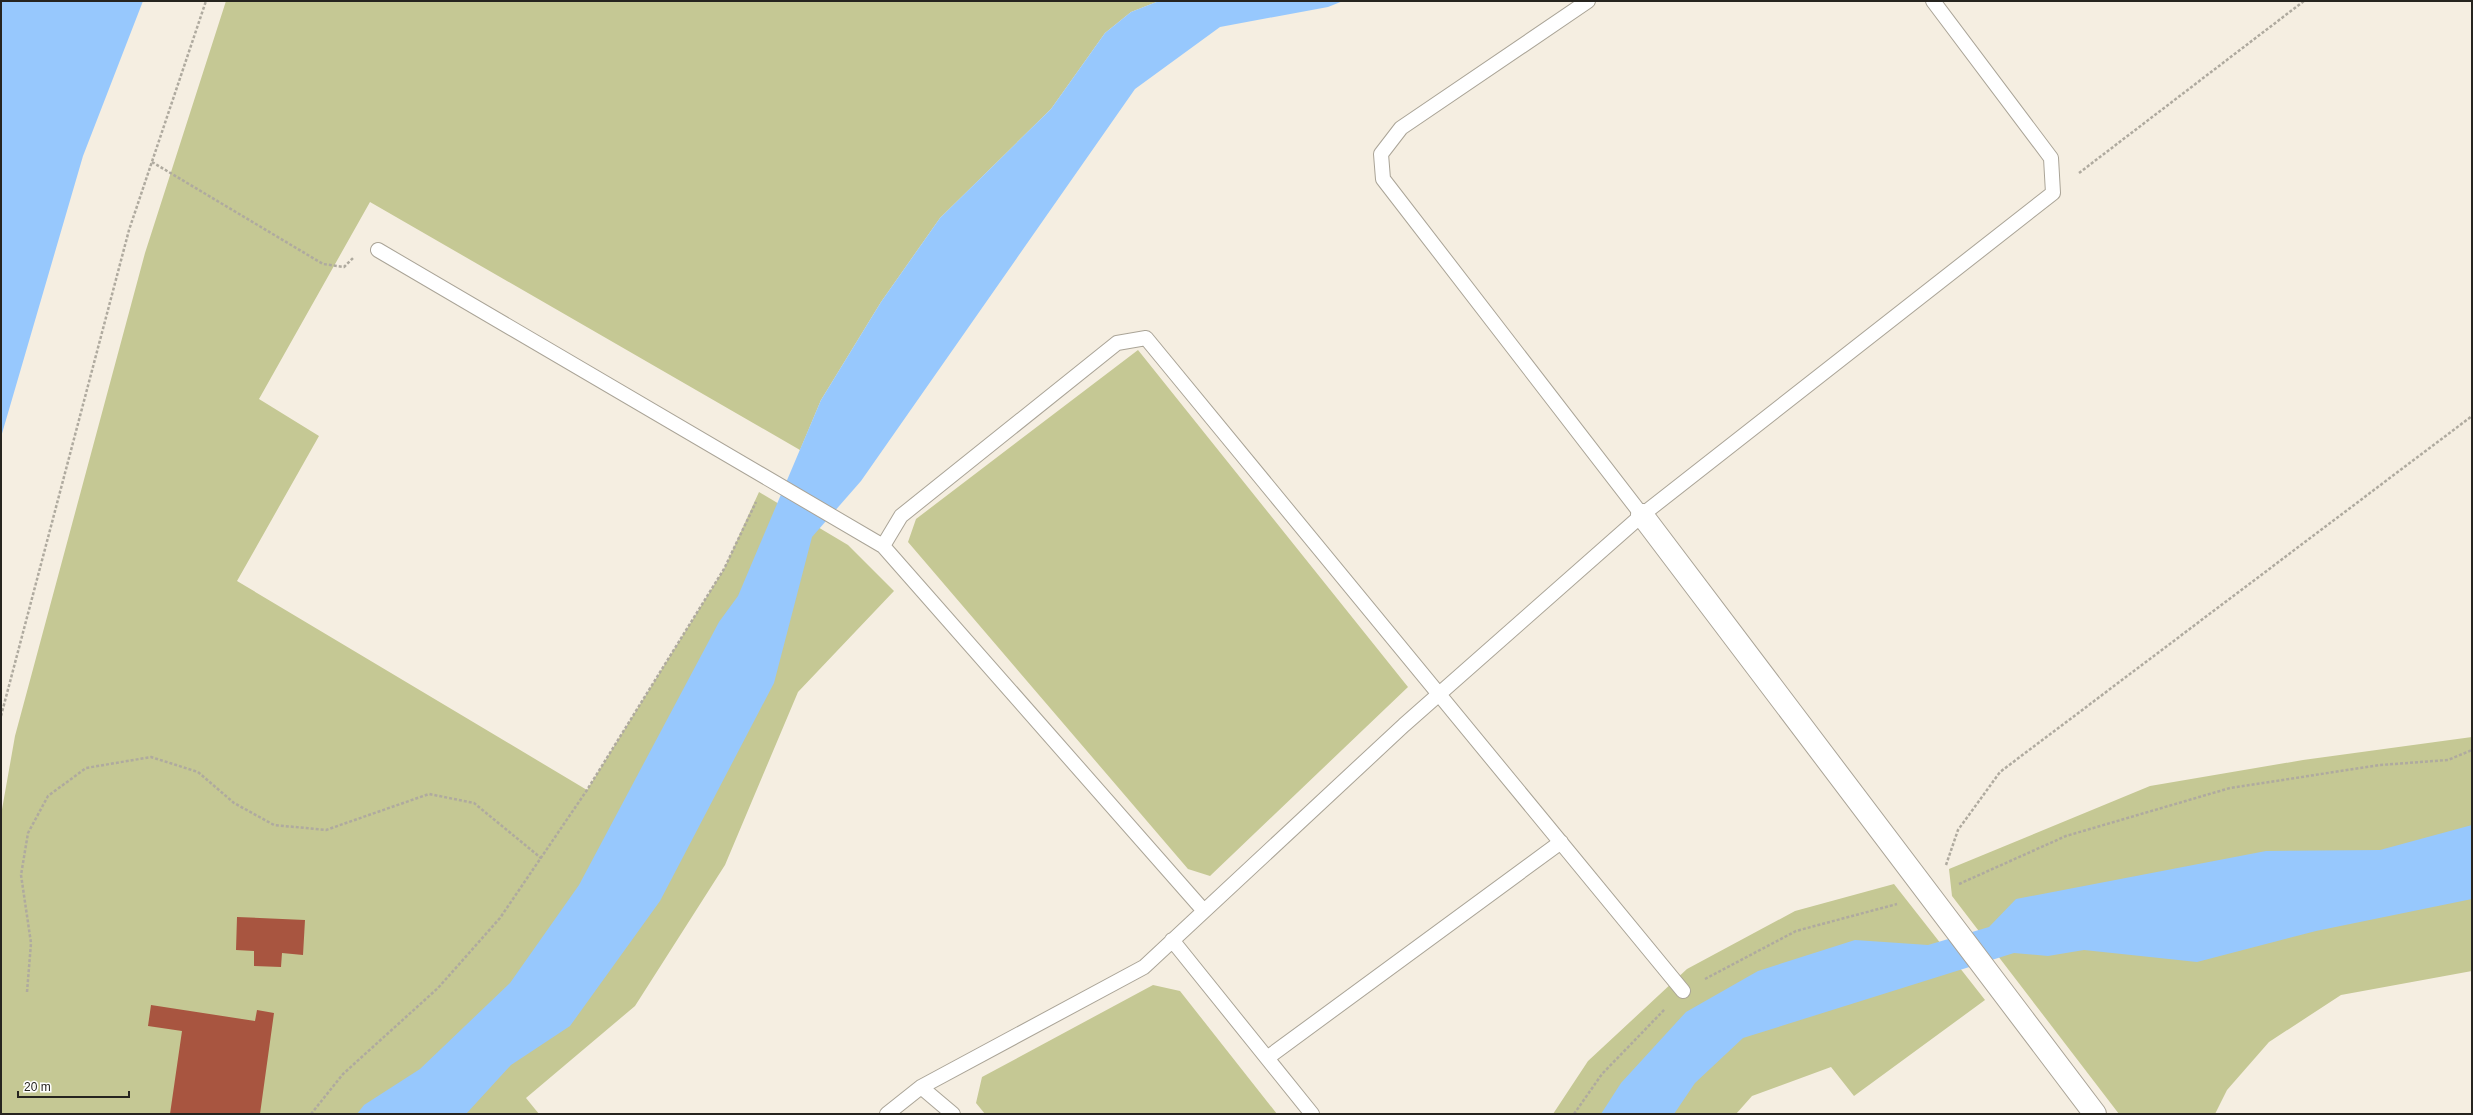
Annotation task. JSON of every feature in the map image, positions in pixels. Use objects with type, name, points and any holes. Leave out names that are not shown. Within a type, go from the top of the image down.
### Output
[{"type":"street","points":[[1642,516],[1933,895],[2095,1114]]},
{"type":"lane","points":[[1588,1],[1401,128],[1382,154],[1383,179],[1642,516]]},
{"type":"lane","points":[[887,1114],[921,1087],[1144,967],[1439,693],[1642,516],[2054,193],[2051,158],[1933,1]]},
{"type":"lane","points":[[378,250],[883,546],[1204,911]]},
{"type":"lane","points":[[883,546],[901,516],[1117,343],[1146,338],[1683,991]]},
{"type":"lane","points":[[1267,1058],[1561,842]]},
{"type":"lane","points":[[1172,940],[1312,1114]]},
{"type":"lane","points":[[921,1087],[953,1114]]},
{"type":"path","points":[[1,716],[129,230],[206,1]]},
{"type":"path","points":[[2054,193],[2304,1]]},
{"type":"path","points":[[152,162],[323,264],[344,267],[356,256],[378,250]]},
{"type":"path","points":[[1933,895],[1958,830],[2000,772],[2472,416]]},
{"type":"path","points":[[311,1114],[343,1074],[438,988],[500,918],[587,790],[724,570],[768,478]]},
{"type":"path","points":[[1574,1114],[1602,1074],[1683,991],[1796,931],[1933,895],[2066,836],[2230,788],[2380,765],[2448,760],[2472,750]]},
{"type":"path","points":[[27,992],[31,943],[21,875],[28,833],[48,796],[86,768],[151,757],[198,772],[234,803],[274,825],[326,830],[429,794],[474,803],[541,858]]},
{"type":"green space","points":[[226,1],[1159,1],[1131,12],[1105,33],[1051,109],[940,218],[881,302],[821,400],[800,450],[370,202],[259,399],[319,436],[237,581],[587,790],[724,569],[759,492],[848,545],[894,591],[798,692],[725,865],[635,1006],[526,1098],[539,1114],[1,1114],[1,815],[15,736],[145,253]]},
{"type":"green space","points":[[1138,350],[1408,687],[1210,876],[1188,869],[908,542],[916,519]]},
{"type":"green space","points":[[2472,737],[2472,971],[2341,995],[2269,1042],[2227,1090],[2215,1114],[2119,1114],[1952,896],[1949,869],[2150,786],[2303,760]]},
{"type":"green space","points":[[1894,884],[1985,1000],[1854,1096],[1831,1067],[1752,1096],[1736,1114],[1553,1114],[1588,1061],[1687,969],[1795,911]]},
{"type":"green space","points":[[1153,985],[1180,991],[1277,1114],[985,1114],[976,1103],[982,1077]]},
{"type":"water","points":[[1,1],[143,1],[83,156],[1,437]]},
{"type":"water","points":[[1159,1],[1343,1],[1328,7],[1220,27],[1135,89],[861,481],[812,537],[774,683],[660,901],[570,1026],[511,1065],[466,1114],[357,1114],[364,1105],[420,1069],[510,983],[579,885],[719,622],[738,596],[821,400],[881,302],[940,218],[1051,109],[1105,33],[1131,12]]},
{"type":"water","points":[[2472,825],[2472,899],[2316,931],[2197,962],[2084,950],[2048,956],[2014,953],[1743,1038],[1695,1083],[1674,1114],[1601,1114],[1621,1083],[1686,1012],[1758,971],[1855,940],[1928,945],[1989,927],[2016,899],[2266,851],[2380,850]]},
{"type":"building","points":[[237,917],[305,920],[303,955],[282,953],[281,967],[254,966],[254,951],[236,950]]},
{"type":"building","points":[[151,1005],[255,1021],[257,1010],[274,1013],[260,1114],[170,1114],[182,1031],[148,1026]]}]
